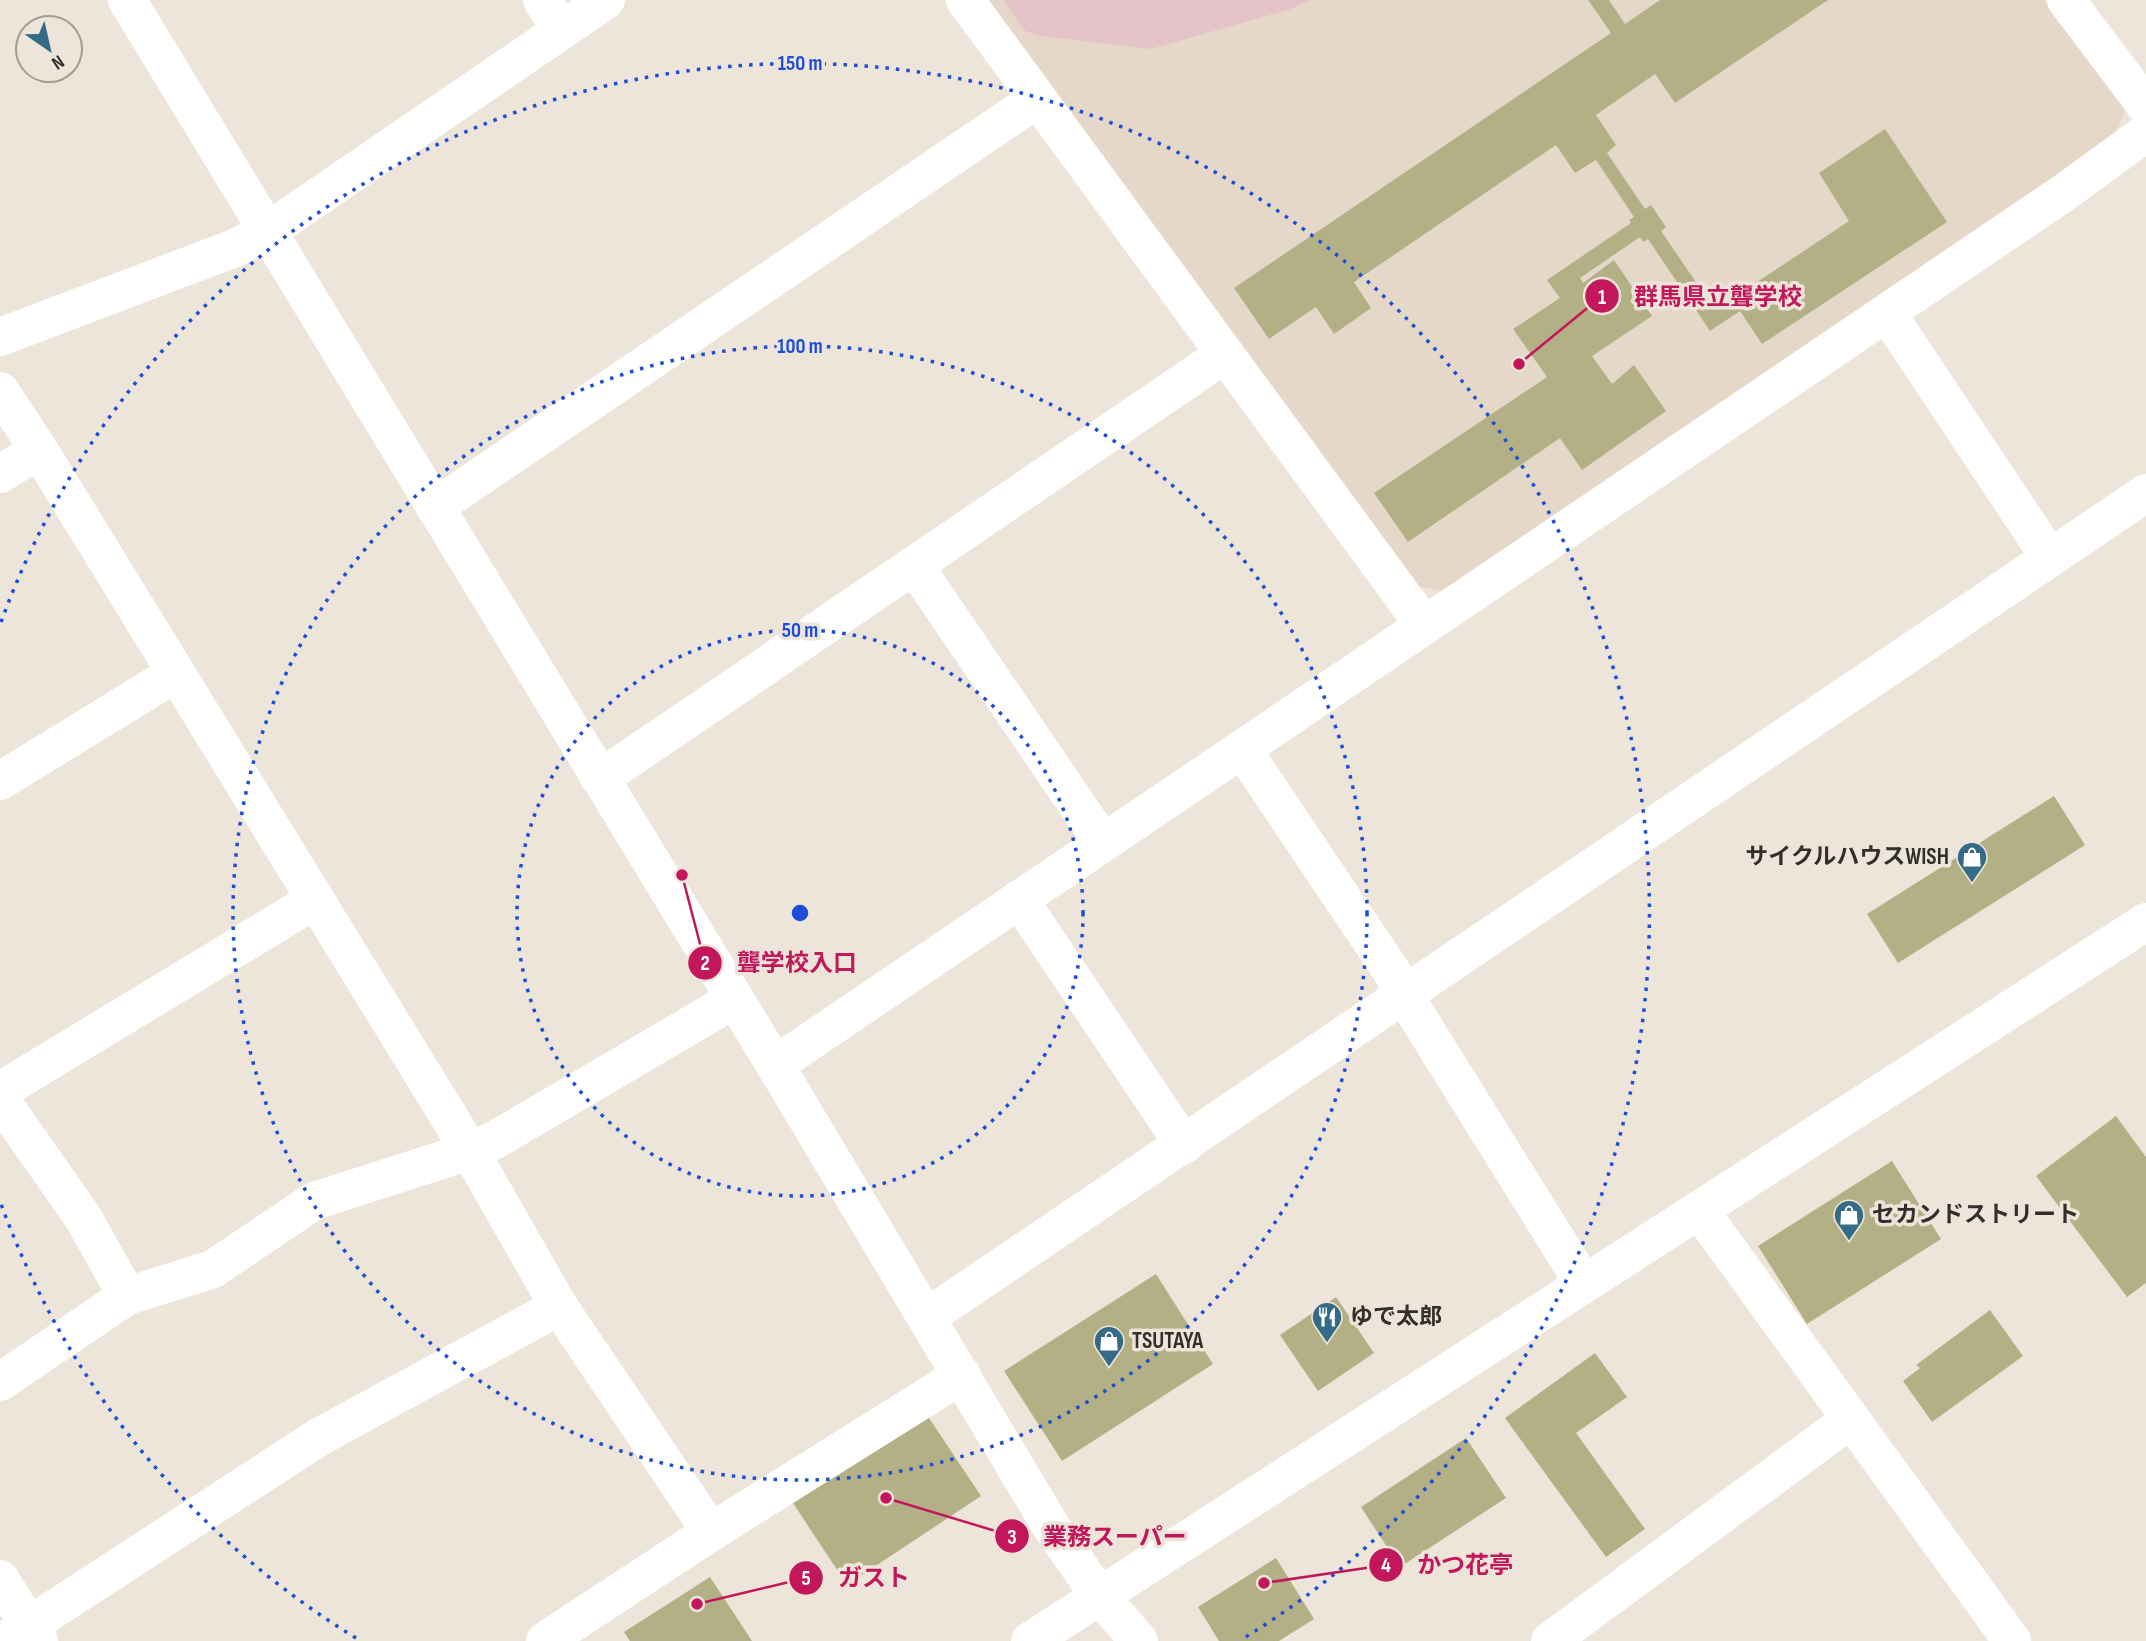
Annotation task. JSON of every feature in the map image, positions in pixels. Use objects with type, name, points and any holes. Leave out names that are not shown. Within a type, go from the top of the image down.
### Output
[{"type":"street","points":[[127,0],[775,1065],[1052,1528],[1099,1595],[1139,1641]]},
{"type":"street","points":[[0,337],[235,248],[268,231],[552,15],[606,0]]},
{"type":"street","points":[[965,0],[1424,625]]},
{"type":"street","points":[[2066,0],[2146,106]]},
{"type":"street","points":[[434,506],[1037,99]]},
{"type":"street","points":[[775,1065],[1887,313],[2062,194],[2146,133]]},
{"type":"street","points":[[1887,313],[2050,558]]},
{"type":"street","points":[[598,776],[620,765],[1225,354]]},
{"type":"street","points":[[0,391],[39,450],[470,1151],[558,1305],[711,1532]]},
{"type":"street","points":[[0,474],[39,450]]},
{"type":"street","points":[[927,1317],[2146,493]]},
{"type":"street","points":[[914,565],[1103,843]]},
{"type":"street","points":[[0,781],[176,673]]},
{"type":"street","points":[[1242,749],[1392,972],[1584,1284]]},
{"type":"street","points":[[1019,899],[1184,1145]]},
{"type":"street","points":[[0,1091],[316,900]]},
{"type":"street","points":[[1030,1641],[2146,922]]},
{"type":"street","points":[[0,1382],[127,1296],[213,1269],[314,1201],[470,1151],[495,1140],[734,999]]},
{"type":"street","points":[[0,1099],[85,1219],[127,1296]]},
{"type":"street","points":[[1700,1211],[1851,1419],[1995,1635]]},
{"type":"street","points":[[0,1579],[24,1636],[319,1437],[558,1305]]},
{"type":"street","points":[[545,1641],[711,1532],[962,1375]]},
{"type":"street","points":[[1550,1641],[1851,1419]]},
{"type":"shaded area","points":[[989,0],[2044,0],[2125,110],[2113,142],[1443,591],[1420,587]]},
{"type":"shaded area","points":[[1003,0],[1311,0],[1288,10],[1151,49],[1040,36],[1025,31]]},
{"type":"building","points":[[1588,0],[1609,0],[1625,24],[1660,0],[1828,0],[1675,103],[1655,74],[1596,115],[1616,145],[1607,153],[1645,209],[1651,205],[1666,227],[1661,231],[1715,310],[1849,221],[1819,173],[1885,129],[1947,222],[1762,344],[1740,311],[1710,331],[1648,239],[1643,242],[1640,237],[1580,278],[1583,283],[1614,260],[1652,316],[1592,356],[1612,384],[1634,365],[1666,411],[1582,470],[1560,438],[1408,542],[1374,493],[1547,377],[1513,329],[1560,298],[1547,280],[1631,223],[1629,220],[1634,217],[1596,160],[1575,173],[1556,145],[1354,282],[1371,308],[1334,334],[1316,307],[1269,339],[1234,288],[1611,33]]},
{"type":"building","points":[[2054,796],[2085,845],[1898,963],[1867,914]]},
{"type":"building","points":[[2116,1116],[2146,1157],[2146,1283],[2127,1297],[2036,1176]]},
{"type":"building","name":"セカンドストリート","points":[[1892,1161],[1941,1239],[1807,1324],[1758,1246]]},
{"type":"building","name":"TSUTAYA","points":[[1156,1274],[1213,1364],[1062,1461],[1004,1371]]},
{"type":"building","name":"ゆで太郎","points":[[1336,1297],[1374,1353],[1318,1391],[1280,1335]]},
{"type":"building","points":[[1990,1310],[2023,1356],[1932,1422],[1903,1381],[1920,1368],[1916,1365]]},
{"type":"building","points":[[1595,1353],[1627,1397],[1576,1433],[1645,1529],[1606,1557],[1505,1418]]},
{"type":"building","points":[[925,1412],[981,1496],[847,1585],[791,1500]]},
{"type":"building","points":[[1466,1438],[1506,1498],[1400,1567],[1361,1507]]},
{"type":"building","points":[[1276,1558],[1314,1619],[1279,1641],[1219,1641],[1198,1607]]},
{"type":"building","points":[[710,1577],[752,1641],[630,1641],[624,1632]]},
{"type":"place","name":"群馬県立聾学校","points":[[1519,364]]},
{"type":"place","name":"聾学校入口","points":[[682,875]]},
{"type":"place","name":"サイクルハウスWISH","points":[[1972,884]]},
{"type":"place","name":"セカンドストリート","points":[[1849,1242]]},
{"type":"place","name":"ゆで太郎","points":[[1327,1344]]},
{"type":"place","name":"TSUTAYA","points":[[1109,1368]]},
{"type":"place","name":"業務スーパー","points":[[886,1498]]},
{"type":"place","name":"かつ花亭","points":[[1264,1583]]},
{"type":"place","name":"ガスト","points":[[697,1604]]}]
